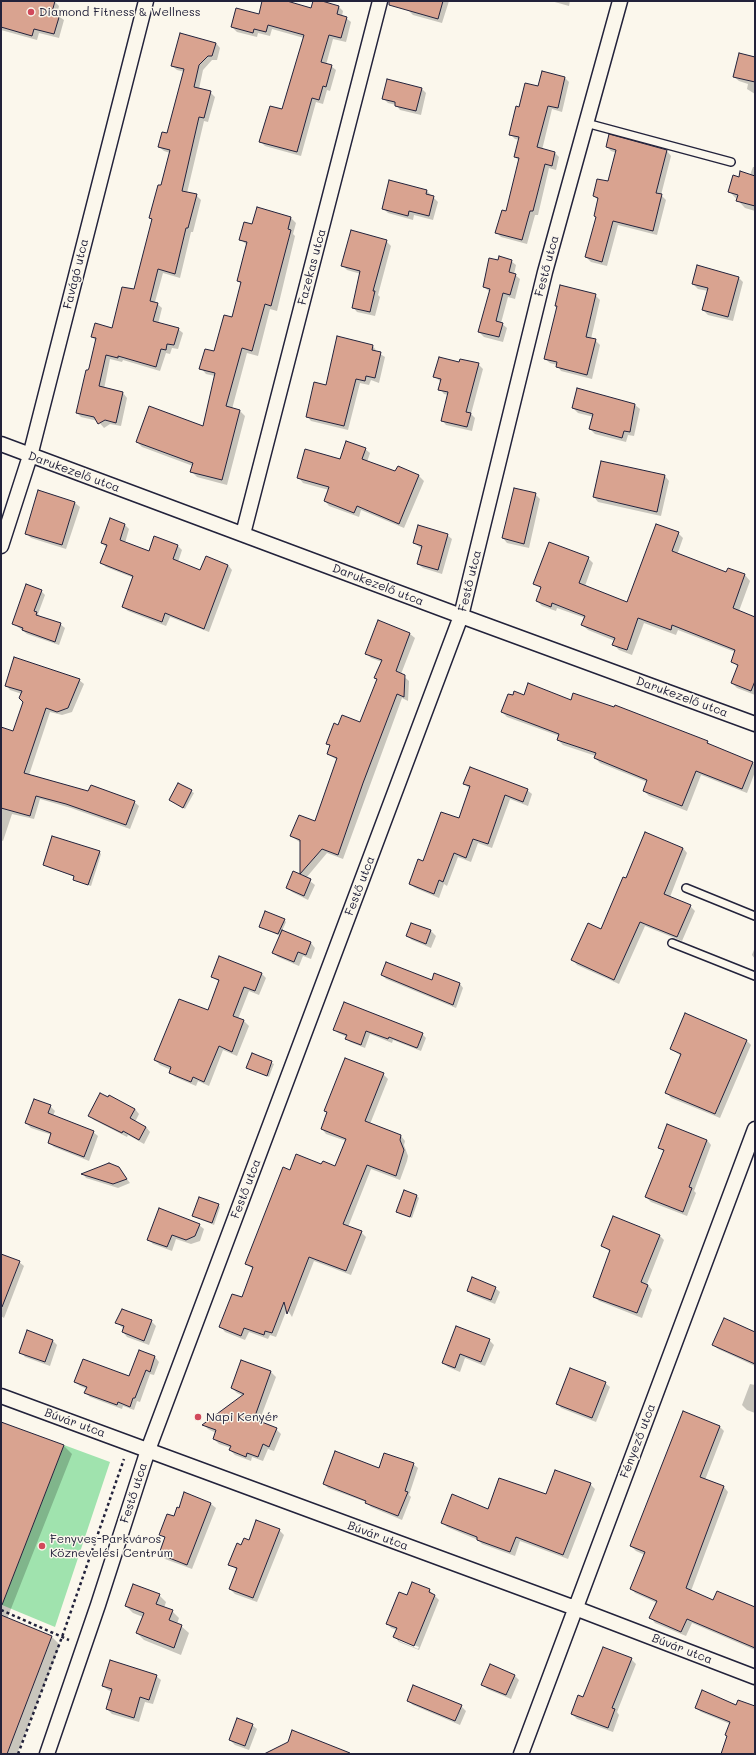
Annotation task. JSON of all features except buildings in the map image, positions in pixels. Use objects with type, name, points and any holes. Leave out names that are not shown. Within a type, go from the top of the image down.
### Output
[{"type":"street","name":"Favágó utca","points":[[1,546],[30,456],[146,1]]},
{"type":"street","name":"Fazekas utca","points":[[243,534],[380,1]]},
{"type":"street","name":"Festő utca","points":[[47,1754],[98,1605],[148,1450],[461,616],[545,272],[620,1]]},
{"type":"street","name":"Darukezelő utca","points":[[1,444],[755,724]]},
{"type":"street","name":"Fényező utca","points":[[521,1754],[755,1129]]},
{"type":"street","name":"Búvár utca","points":[[1,1396],[575,1608],[755,1678]]},
{"type":"lane","points":[[586,123],[731,162]]},
{"type":"lane","points":[[686,888],[755,916]]},
{"type":"lane","points":[[672,943],[755,976]]},
{"type":"path","points":[[18,1754],[62,1637],[119,1472],[131,1444]]},
{"type":"path","points":[[1,1610],[53,1632]]},
{"type":"green space","points":[[64,1445],[110,1462],[55,1627],[2,1605]]},
{"type":"place","name":"Diamond Fitness & Wellness","points":[[31,12]]},
{"type":"place","name":"Napi Kenyér","points":[[198,1417]]},
{"type":"place","name":"Fenyves-Parkváros Köznevelési Centrum","points":[[42,1546]]}]
